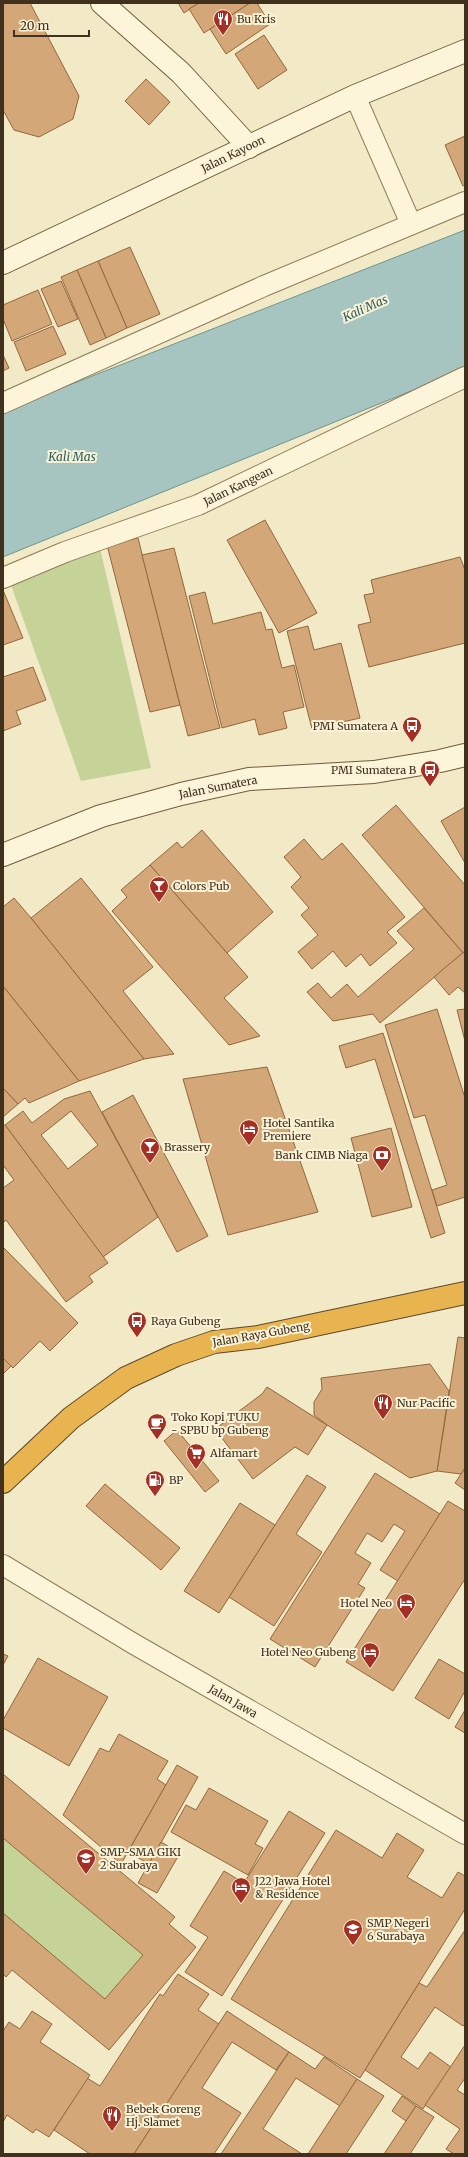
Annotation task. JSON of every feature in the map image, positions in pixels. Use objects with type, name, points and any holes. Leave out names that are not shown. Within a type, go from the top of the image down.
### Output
[{"type":"highway","name":"Jalan Raya Gubeng","points":[[3,1482],[71,1418],[126,1378],[176,1355],[214,1342],[258,1337],[465,1293]]},
{"type":"street","points":[[102,3],[181,74],[249,147]]},
{"type":"street","name":"Jalan Kayoon","points":[[3,263],[355,96],[465,51]]},
{"type":"street","points":[[355,96],[410,224]]},
{"type":"street","points":[[3,403],[264,286],[465,202]]},
{"type":"street","name":"Jalan Kangean","points":[[3,578],[65,552],[198,505],[465,377]]},
{"type":"street","name":"Jalan Sumatera","points":[[3,855],[101,816],[181,794],[249,779],[374,772],[440,761],[465,755]]},
{"type":"street","name":"Jalan Jawa","points":[[3,1565],[134,1644],[465,1834]]},
{"type":"green space","points":[[99,544],[151,768],[81,781],[11,585]]},
{"type":"green space","points":[[3,1838],[143,1955],[105,1999],[3,1913]]},
{"type":"water","name":"Kali Mas","points":[[465,230],[465,369],[3,557],[3,411]]},
{"type":"building","points":[[3,3],[30,3],[79,96],[73,119],[39,137],[14,130],[3,110]]},
{"type":"building","points":[[178,3],[199,3],[184,13]]},
{"type":"building","points":[[199,3],[250,3],[204,33],[189,9]]},
{"type":"building","points":[[250,3],[257,3],[270,24],[226,54],[210,29]]},
{"type":"building","points":[[264,35],[287,70],[258,89],[235,54]]},
{"type":"building","points":[[146,79],[170,102],[149,125],[125,101]]},
{"type":"building","points":[[465,136],[465,185],[463,186],[445,145]]},
{"type":"building","points":[[130,247],[160,314],[127,328],[98,261]]},
{"type":"building","points":[[98,261],[127,328],[106,338],[77,270]]},
{"type":"building","points":[[77,270],[106,338],[90,345],[61,277]]},
{"type":"building","points":[[61,281],[78,319],[58,327],[41,289]]},
{"type":"building","points":[[38,290],[52,324],[12,341],[3,319],[3,305]]},
{"type":"building","points":[[53,326],[66,354],[26,371],[14,342]]},
{"type":"building","points":[[3,355],[9,368],[3,371]]},
{"type":"building","points":[[265,520],[317,613],[279,633],[227,540]]},
{"type":"building","points":[[138,538],[180,705],[150,712],[107,545]]},
{"type":"building","points":[[174,548],[220,728],[188,736],[142,555]]},
{"type":"building","points":[[460,557],[465,570],[465,643],[369,667],[358,625],[371,622],[364,595],[374,593],[371,580]]},
{"type":"building","points":[[3,590],[23,638],[3,645]]},
{"type":"building","points":[[205,592],[213,624],[261,612],[266,630],[272,629],[282,668],[294,665],[304,707],[283,712],[287,728],[259,735],[255,719],[222,728],[189,596]]},
{"type":"building","points":[[308,626],[314,650],[341,643],[360,718],[312,729],[287,631]]},
{"type":"building","points":[[33,667],[46,700],[16,711],[21,724],[3,731],[3,677]]},
{"type":"building","points":[[396,805],[465,885],[465,951],[463,953],[362,835]]},
{"type":"building","points":[[465,807],[465,863],[441,821]]},
{"type":"building","points":[[202,830],[273,912],[227,953],[150,865],[177,842],[182,848]]},
{"type":"building","points":[[304,839],[322,860],[342,843],[405,917],[387,932],[397,943],[370,966],[361,954],[346,967],[333,951],[312,969],[298,952],[318,935],[301,915],[309,908],[291,887],[301,877],[284,857]]},
{"type":"building","points":[[150,865],[248,977],[224,998],[260,1036],[229,1045],[112,911],[127,897],[121,890]]},
{"type":"building","points":[[81,878],[153,967],[123,991],[174,1054],[144,1059],[31,918]]},
{"type":"building","points":[[14,898],[144,1059],[79,1081],[3,986],[3,907]]},
{"type":"building","points":[[424,908],[463,953],[380,1023],[373,1014],[333,1021],[307,992],[318,983],[331,998],[347,984],[358,997],[414,949],[397,931]]},
{"type":"building","points":[[465,951],[465,993],[458,987],[449,995],[434,977]]},
{"type":"building","points":[[3,986],[79,1081],[29,1103],[25,1098],[18,1104],[3,1088]]},
{"type":"building","points":[[437,1009],[465,1098],[465,1197],[437,1206],[432,1190],[447,1185],[425,1115],[414,1118],[385,1025]]},
{"type":"building","points":[[465,1009],[465,1041],[457,1010]]},
{"type":"building","points":[[383,1033],[445,1233],[431,1238],[375,1059],[346,1068],[339,1046]]},
{"type":"building","name":"Hotel Santika Premiere","points":[[267,1067],[318,1212],[228,1235],[183,1079]]},
{"type":"building","points":[[3,1088],[18,1104],[3,1117]]},
{"type":"building","points":[[90,1091],[158,1217],[103,1257],[5,1125],[23,1111],[32,1123],[64,1099]],"holes":[[[71,1111],[98,1145],[68,1169],[41,1135]]]},
{"type":"building","name":"Brassery","points":[[133,1095],[208,1236],[177,1252],[102,1112]]},
{"type":"building","points":[[5,1125],[108,1263],[89,1276],[93,1282],[66,1302],[6,1220],[3,1223],[3,1188],[14,1180],[3,1165],[3,1126]]},
{"type":"building","name":"Bank CIMB Niaga","points":[[391,1128],[412,1207],[372,1217],[351,1138]]},
{"type":"building","points":[[3,1247],[78,1323],[50,1351],[40,1341],[13,1368],[3,1358]]},
{"type":"building","points":[[458,1337],[465,1338],[465,1468],[461,1474],[437,1471]]},
{"type":"building","points":[[3,1358],[11,1366],[3,1374]]},
{"type":"building","name":"Nur Pacific","points":[[430,1364],[449,1391],[437,1471],[410,1478],[327,1425],[314,1415],[314,1402],[322,1389],[321,1378]]},
{"type":"building","points":[[267,1387],[327,1425],[308,1455],[295,1447],[253,1479],[215,1429],[262,1394]]},
{"type":"building","points":[[177,1430],[219,1481],[205,1492],[164,1441]]},
{"type":"building","points":[[465,1468],[465,1490],[455,1483]]},
{"type":"building","points":[[375,1473],[440,1514],[398,1581],[380,1570],[405,1531],[394,1524],[382,1542],[367,1533],[355,1553],[371,1563],[358,1584],[365,1588],[315,1667],[270,1639]]},
{"type":"building","points":[[307,1475],[326,1487],[296,1534],[322,1552],[274,1626],[229,1597]]},
{"type":"building","points":[[105,1484],[180,1548],[161,1570],[86,1506]]},
{"type":"building","name":"Hotel Neo","points":[[448,1501],[465,1511],[465,1579],[393,1691],[346,1662]]},
{"type":"building","points":[[240,1503],[275,1525],[219,1613],[184,1591]]},
{"type":"building","points":[[3,1654],[8,1656],[3,1665]]},
{"type":"building","points":[[38,1658],[108,1697],[69,1766],[3,1728],[3,1720]]},
{"type":"building","points":[[439,1659],[465,1674],[465,1691],[449,1719],[415,1698]]},
{"type":"building","points":[[465,1710],[465,1733],[455,1727]]},
{"type":"building","points":[[119,1734],[168,1761],[157,1779],[166,1785],[121,1864],[63,1815],[100,1748],[109,1752]]},
{"type":"building","points":[[177,1765],[198,1777],[149,1864],[128,1852]]},
{"type":"building","name":"SMP-SMA GIKI 2 Surabaya","points":[[3,1774],[175,1917],[169,1924],[196,1947],[109,2050],[12,1970],[6,1977],[3,1974],[3,1913],[105,1999],[143,1955],[3,1838]]},
{"type":"building","points":[[209,1788],[268,1821],[255,1844],[263,1848],[248,1875],[171,1832],[186,1805],[196,1810]]},
{"type":"building","name":"J22 Jawa Hotel & Residence","points":[[289,1811],[325,1833],[222,1996],[185,1972],[208,1937],[190,1926],[224,1871],[244,1883]]},
{"type":"building","name":"SMP Negeri 6 Surabaya","points":[[336,1830],[382,1858],[397,1833],[424,1850],[407,1877],[442,1898],[458,1872],[465,1876],[465,1909],[360,2078],[231,1999]]},
{"type":"building","points":[[161,1842],[180,1853],[157,1893],[138,1883]]},
{"type":"building","points":[[465,1930],[465,2023],[463,2026],[435,2007],[401,2057],[418,2069],[430,2052],[451,2067],[423,2109],[365,2070],[419,1983],[427,1987]]},
{"type":"building","points":[[178,1974],[209,1994],[198,2010],[219,2024],[134,2154],[90,2154],[54,2130],[87,2078],[100,2086],[160,1994],[163,1996]]},
{"type":"building","points":[[32,2011],[52,2024],[40,2042],[90,2075],[49,2137],[36,2129],[33,2133],[7,2115],[3,2122],[3,2031],[9,2022],[20,2029]]},
{"type":"building","points":[[227,2011],[289,2052],[276,2070],[232,2042],[202,2088],[241,2113],[214,2154],[134,2154]]},
{"type":"building","points":[[465,2045],[465,2078],[457,2090],[465,2095],[465,2154],[454,2154],[446,2149],[460,2129],[425,2105]]},
{"type":"building","points":[[289,2052],[315,2069],[324,2057],[357,2079],[340,2106],[296,2078],[263,2129],[302,2154],[221,2154]]},
{"type":"building","points":[[357,2079],[384,2096],[346,2154],[308,2154]]},
{"type":"building","points":[[402,2096],[416,2106],[406,2121],[392,2111]]},
{"type":"building","points":[[416,2106],[434,2117],[410,2154],[384,2154]]},
{"type":"place","name":"Bu Kris","points":[[223,36]]},
{"type":"place","name":"PMI Sumatera A","points":[[412,743]]},
{"type":"place","name":"PMI Sumatera B","points":[[430,787]]},
{"type":"place","name":"Colors Pub","points":[[159,903]]},
{"type":"place","name":"Hotel Santika Premiere","points":[[249,1146]]},
{"type":"place","name":"Brassery","points":[[150,1164]]},
{"type":"place","name":"Bank CIMB Niaga","points":[[382,1172]]},
{"type":"place","name":"Raya Gubeng","points":[[137,1338]]},
{"type":"place","name":"Nur Pacific","points":[[383,1420]]},
{"type":"place","name":"Toko Kopi TUKU - SPBU bp Gubeng","points":[[157,1440]]},
{"type":"place","name":"Alfamart","points":[[196,1470]]},
{"type":"place","name":"BP","points":[[155,1497]]},
{"type":"place","name":"Hotel Neo","points":[[406,1620]]},
{"type":"place","name":"Hotel Neo Gubeng","points":[[370,1669]]},
{"type":"place","name":"SMP-SMA GIKI 2 Surabaya","points":[[86,1875]]},
{"type":"place","name":"J22 Jawa Hotel & Residence","points":[[241,1904]]},
{"type":"place","name":"SMP Negeri 6 Surabaya","points":[[353,1946]]},
{"type":"place","name":"Bebek Goreng Hj. Slamet","points":[[112,2132]]}]
